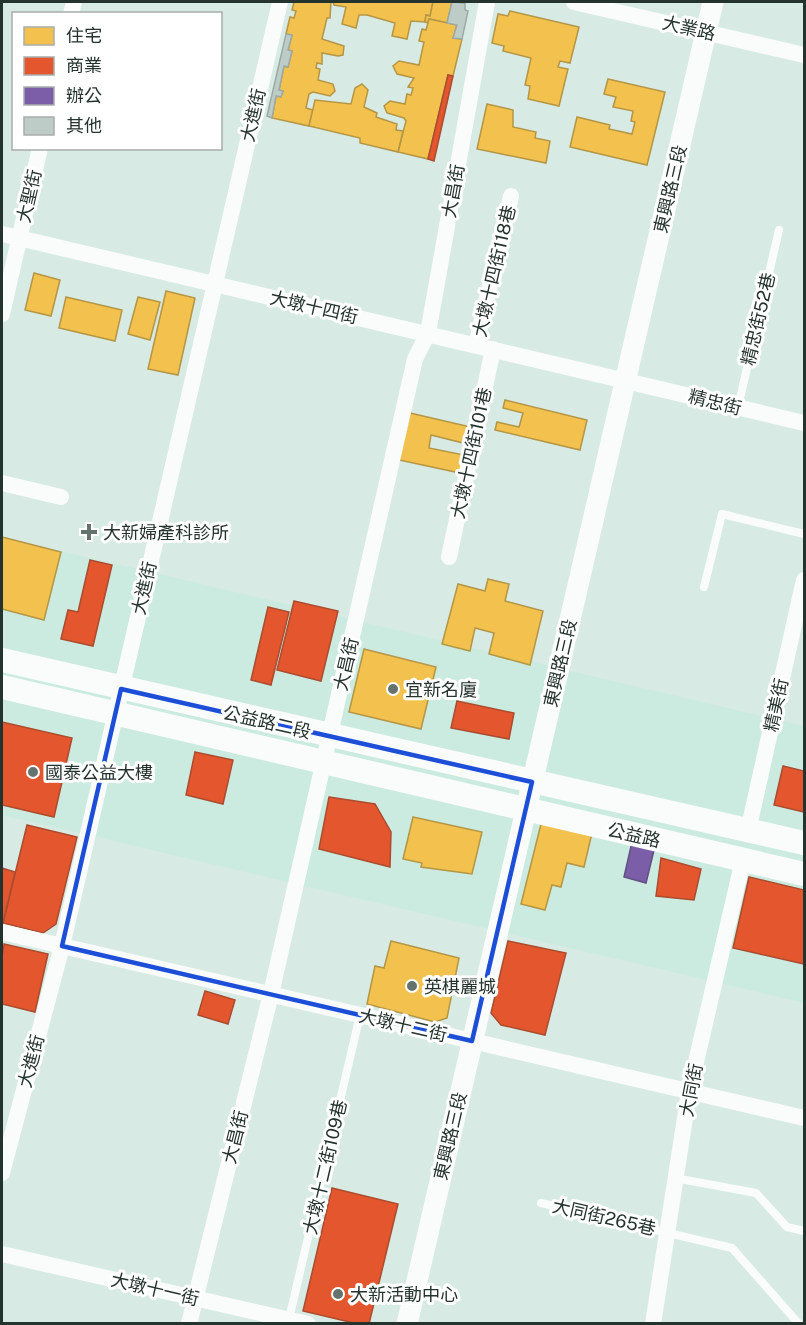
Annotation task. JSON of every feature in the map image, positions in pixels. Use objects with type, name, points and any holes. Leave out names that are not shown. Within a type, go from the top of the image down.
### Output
[{"type":"main road","name":"公益路二段","points":[[2,660],[532,782]]},
{"type":"main road","name":"公益路二段","points":[[2,687],[525,810]]},
{"type":"main road","name":"公益路","points":[[532,782],[804,843]]},
{"type":"main road","name":"公益路","points":[[525,810],[804,874]]},
{"type":"street","name":"大進街","points":[[2,1173],[62,946],[280,2]]},
{"type":"street","name":"大昌街","points":[[189,1323],[271,994],[415,359],[428,333],[487,2]]},
{"type":"street","name":"大業路","points":[[574,2],[804,55]]},
{"type":"street","name":"東興路三段","points":[[407,1323],[713,2]]},
{"type":"street","name":"大聖街","points":[[2,314],[40,150]]},
{"type":"street","name":"大墩十四街118巷","points":[[476,345],[511,196]]},
{"type":"street","name":"大墩十四街","points":[[2,234],[626,380]]},
{"type":"street","name":"大墩十四街101巷","points":[[448,557],[493,349]]},
{"type":"street","name":"精忠街","points":[[626,380],[804,423]]},
{"type":"street","points":[[2,483],[62,497]]},
{"type":"street","name":"精美街","points":[[748,831],[798,638],[804,580]]},
{"type":"street","points":[[743,860],[748,831]]},
{"type":"street","name":"大同街","points":[[653,1323],[689,1092],[743,860]]},
{"type":"street","name":"大墩十二街","points":[[2,932],[804,1118]]},
{"type":"street","name":"大墩十一街","points":[[2,1254],[308,1323]]},
{"type":"lane","name":"精忠街52巷","points":[[738,407],[779,230]]},
{"type":"lane","points":[[704,587],[722,514],[804,534]]},
{"type":"lane","name":"大墩十二街109巷","points":[[289,1319],[360,1015]]},
{"type":"lane","points":[[675,1178],[756,1193],[787,1227],[804,1231]]},
{"type":"lane","name":"大同街265巷","points":[[541,1203],[732,1248],[799,1323]]},
{"type":"highlighted area","points":[[121,689],[532,782],[472,1041],[62,946]]},
{"type":"shaded area","points":[[2,537],[804,726],[804,1003],[2,815]]},
{"type":"building: 住宅","points":[[294,2],[331,2],[330,18],[327,18],[322,39],[344,46],[343,55],[322,53],[322,64],[317,63],[316,68],[320,69],[318,80],[333,84],[335,91],[330,96],[313,92],[309,94],[306,108],[313,110],[309,126],[272,118],[276,96],[281,97],[283,91],[279,90],[284,66],[288,67],[292,51],[288,50],[292,35],[286,34],[290,17],[294,18],[296,11],[292,10]]},
{"type":"building: 住宅","points":[[333,2],[433,2],[430,16],[426,15],[425,22],[411,21],[407,39],[392,36],[395,23],[367,15],[359,15],[356,28],[342,24],[346,7],[334,5]]},
{"type":"building: 住宅","points":[[433,2],[452,2],[447,23],[429,19],[428,23],[425,22],[426,15],[430,16]]},
{"type":"building: 住宅","points":[[510,11],[579,27],[570,63],[560,61],[558,67],[568,69],[559,106],[528,99],[530,86],[525,85],[531,58],[503,51],[504,46],[492,43],[498,14],[508,16]]},
{"type":"building: 住宅","points":[[429,19],[457,25],[453,38],[462,39],[453,76],[448,75],[428,159],[398,152],[406,121],[404,118],[387,113],[384,106],[390,101],[405,104],[407,94],[411,95],[413,88],[408,87],[414,78],[397,74],[393,66],[399,61],[419,65],[424,42],[419,41],[422,29],[426,30]]},
{"type":"building: 住宅","points":[[608,79],[665,92],[647,165],[570,147],[577,117],[610,125],[609,129],[632,134],[635,122],[631,121],[633,111],[613,107],[616,97],[604,94]]},
{"type":"building: 住宅","points":[[362,84],[368,90],[364,107],[377,113],[376,117],[397,124],[396,130],[403,131],[398,152],[360,143],[360,138],[309,126],[315,100],[351,104],[355,88]]},
{"type":"building: 住宅","points":[[487,104],[513,110],[513,127],[536,132],[535,138],[550,141],[546,163],[477,149]]},
{"type":"building: 住宅","points":[[34,273],[60,280],[51,316],[25,310]]},
{"type":"building: 住宅","points":[[166,291],[195,298],[178,375],[148,369]]},
{"type":"building: 住宅","points":[[66,297],[122,310],[115,341],[59,328]]},
{"type":"building: 住宅","points":[[138,297],[160,302],[150,340],[128,334]]},
{"type":"building: 住宅","points":[[505,400],[587,420],[580,450],[495,430],[497,422],[519,427],[523,413],[503,408]]},
{"type":"building: 住宅","points":[[410,413],[475,428],[471,445],[431,435],[429,448],[464,455],[460,473],[399,460]]},
{"type":"building: 住宅","points":[[2,537],[61,552],[44,620],[2,609]]},
{"type":"building: 住宅","points":[[488,579],[509,584],[505,601],[543,611],[530,665],[489,654],[494,633],[475,628],[470,651],[442,644],[458,584],[485,591]]},
{"type":"building: 住宅","name":"宜新名廈","points":[[364,649],[436,667],[421,729],[349,712]]},
{"type":"building: 住宅","points":[[413,817],[482,832],[472,874],[421,867],[422,863],[403,859]]},
{"type":"building: 住宅","points":[[542,820],[592,833],[584,867],[567,863],[561,887],[552,885],[545,910],[521,904]]},
{"type":"building: 住宅","name":"英棋麗城","points":[[391,941],[459,958],[447,1018],[435,1022],[367,1004],[375,966],[384,968]]},
{"type":"building: 商業","points":[[448,75],[453,76],[434,161],[428,159]]},
{"type":"building: 商業","points":[[90,560],[112,565],[93,646],[61,639],[68,610],[78,612]]},
{"type":"building: 商業","points":[[294,601],[338,611],[321,681],[277,670]]},
{"type":"building: 商業","points":[[268,607],[289,612],[271,685],[251,680]]},
{"type":"building: 商業","points":[[457,701],[514,713],[509,739],[451,728]]},
{"type":"building: 商業","name":"國泰公益大樓","points":[[2,722],[72,738],[54,817],[2,805]]},
{"type":"building: 商業","points":[[195,752],[233,760],[223,804],[186,795]]},
{"type":"building: 商業","points":[[783,766],[804,771],[804,812],[774,805]]},
{"type":"building: 商業","points":[[329,797],[375,804],[391,832],[390,867],[319,849]]},
{"type":"building: 商業","points":[[27,825],[77,837],[56,924],[43,933],[3,923]]},
{"type":"building: 商業","points":[[661,858],[701,869],[694,900],[656,896]]},
{"type":"building: 商業","points":[[2,868],[15,872],[3,923],[2,923]]},
{"type":"building: 商業","points":[[749,877],[804,890],[804,964],[733,948]]},
{"type":"building: 商業","points":[[508,941],[566,953],[545,1035],[501,1025],[491,1013]]},
{"type":"building: 商業","points":[[4,944],[48,954],[35,1012],[2,1004]]},
{"type":"building: 商業","points":[[205,991],[235,1000],[228,1024],[198,1015]]},
{"type":"building: 商業","points":[[332,1188],[398,1204],[369,1324],[358,1324],[303,1311]]},
{"type":"building: 辦公","points":[[632,842],[655,846],[646,883],[624,877]]},
{"type":"building: 其他","points":[[452,2],[465,3],[465,10],[468,11],[462,39],[453,38],[457,25],[447,23]]},
{"type":"building: 其他","points":[[286,34],[292,35],[288,50],[292,51],[288,67],[284,66],[279,90],[283,91],[281,97],[276,96],[272,118],[267,116]]},
{"type":"place","name":"大新婦產科診所","points":[[89,532]]},
{"type":"place","name":"宜新名廈","points":[[393,689]]},
{"type":"place","name":"國泰公益大樓","points":[[33,772]]},
{"type":"place","name":"英棋麗城","points":[[412,986]]},
{"type":"place","name":"大新活動中心","points":[[338,1294]]}]
